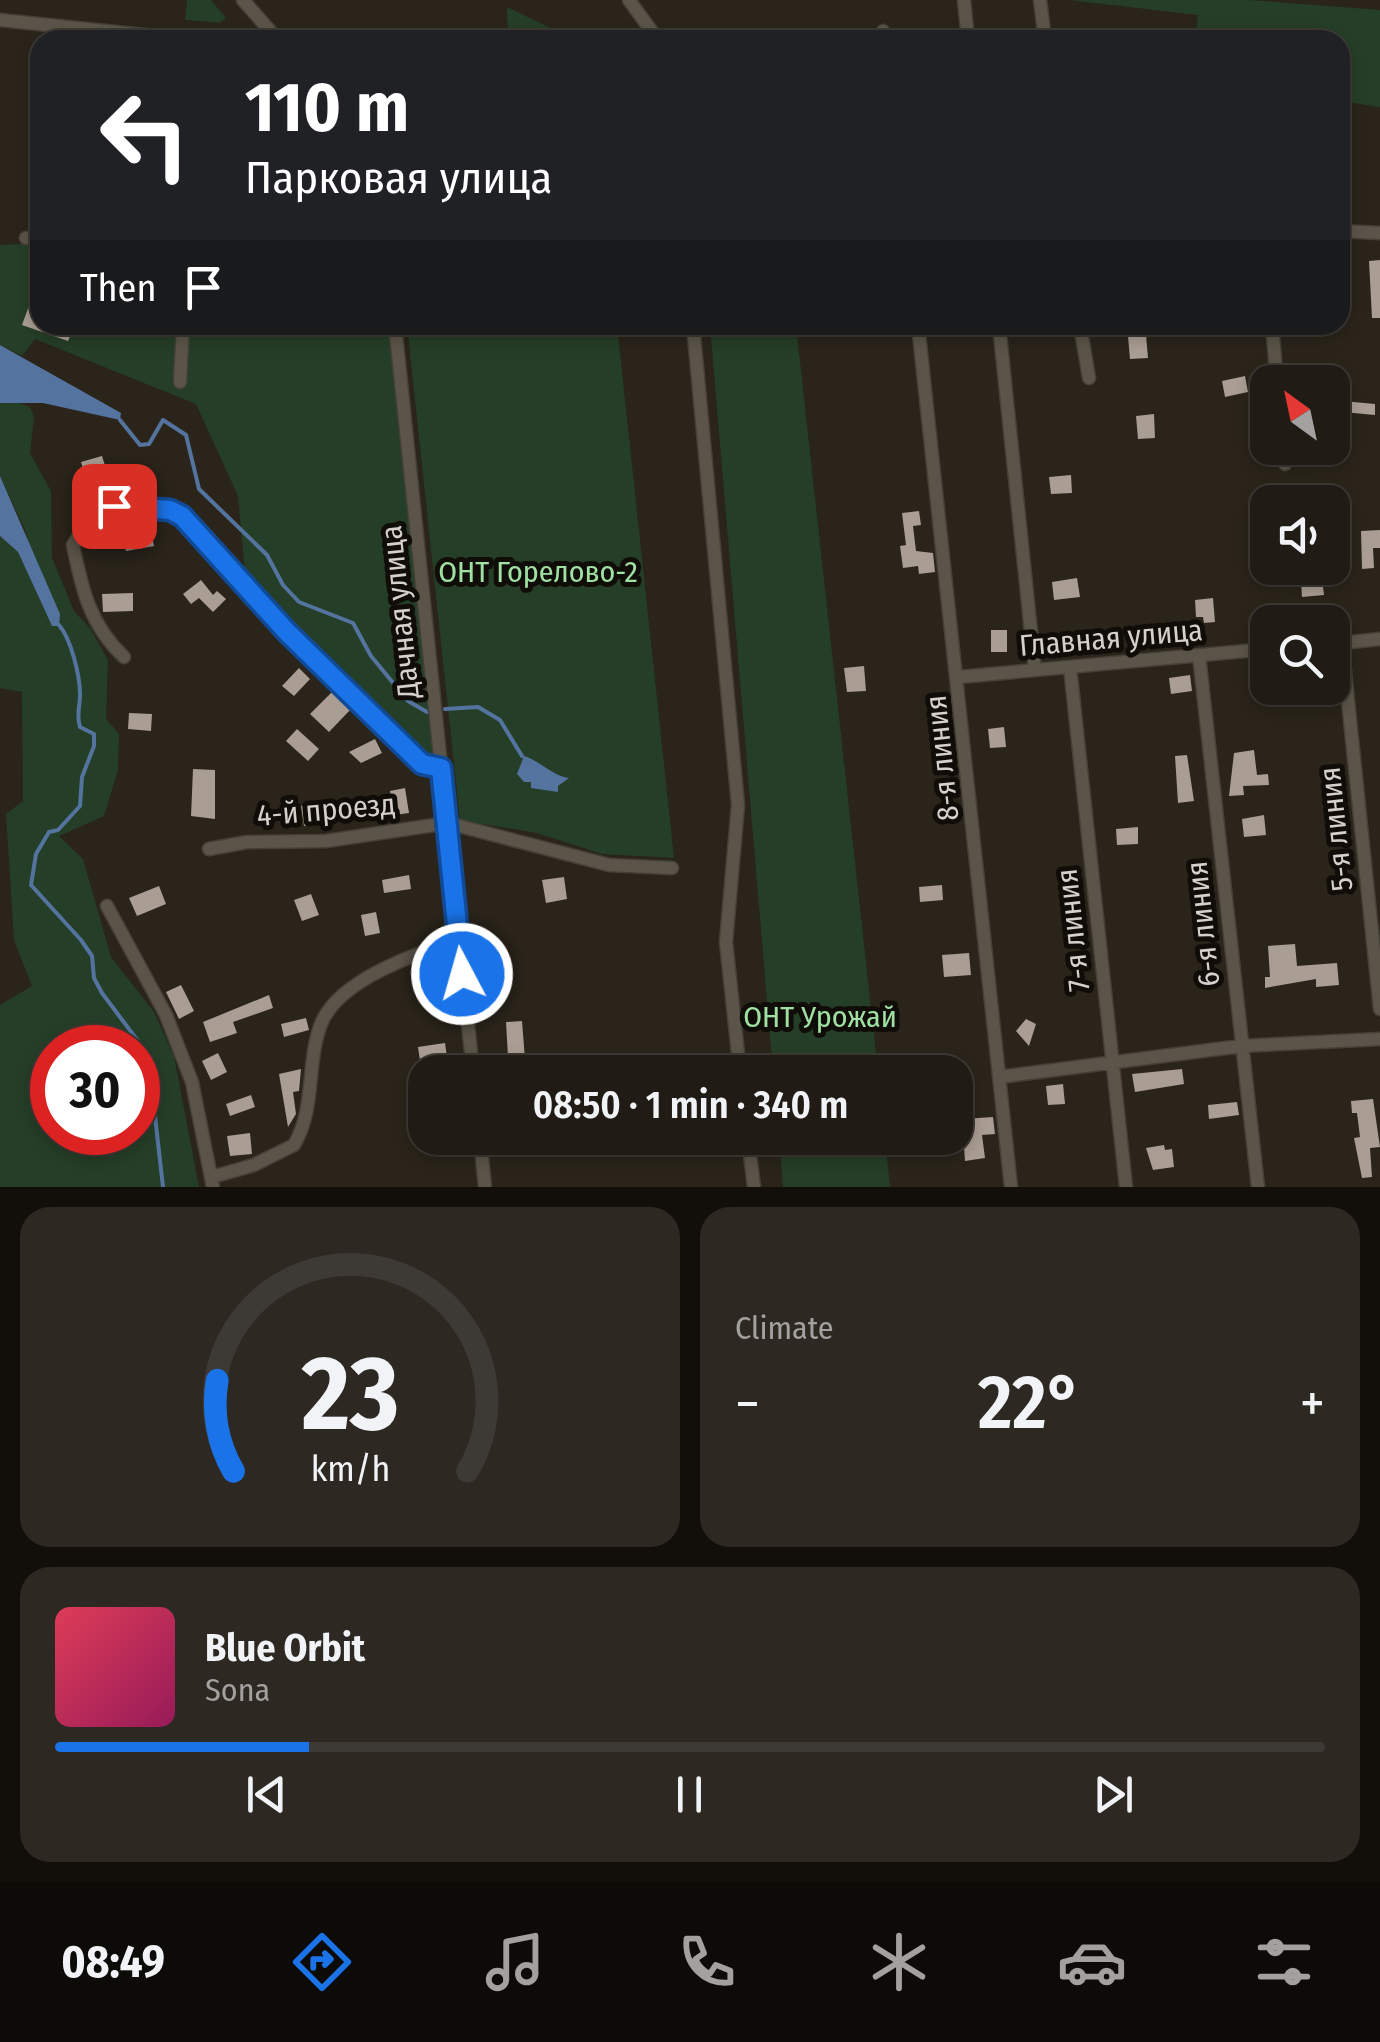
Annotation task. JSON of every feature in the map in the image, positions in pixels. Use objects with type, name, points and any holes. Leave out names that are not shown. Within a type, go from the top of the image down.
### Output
[{"type":"street","points":[[243,0],[265,30]]},
{"type":"street","points":[[629,0],[651,30]]},
{"type":"street","points":[[964,0],[967,30]]},
{"type":"street","points":[[1040,0],[1044,30]]},
{"type":"street","points":[[0,20],[96,30]]},
{"type":"street","points":[[1350,232],[1380,233]]},
{"type":"street","points":[[180,382],[183,335]]},
{"type":"street","name":"Дачная улица","points":[[396,335],[471,1055]]},
{"type":"street","points":[[694,335],[738,805],[726,942],[738,1055]]},
{"type":"street","name":"8-я линия","points":[[919,335],[1011,1187]]},
{"type":"street","points":[[1000,335],[1035,670]]},
{"type":"street","points":[[1082,335],[1088,378]]},
{"type":"street","points":[[1273,335],[1276,365]]},
{"type":"street","points":[[124,658],[101,635],[92,618],[73,545],[94,512],[114,506],[170,510],[194,528],[287,632],[422,764],[441,768]]},
{"type":"street","points":[[1350,642],[1380,640]]},
{"type":"street","name":"Главная улица","points":[[959,677],[1250,651]]},
{"type":"street","name":"6-я линия","points":[[1199,655],[1258,1187]]},
{"type":"street","name":"7-я линия","points":[[1070,667],[1126,1187]]},
{"type":"street","name":"5-я линия","points":[[1344,705],[1380,1009]]},
{"type":"street","points":[[448,823],[609,865],[672,868]]},
{"type":"street","name":"4-й проезд","points":[[209,850],[247,842],[326,841],[448,823]]},
{"type":"street","points":[[107,906],[166,1014],[192,1082],[213,1182],[294,1145],[309,1104],[321,1021],[346,995],[394,960],[458,941]]},
{"type":"street","points":[[999,1077],[1241,1046],[1380,1038]]},
{"type":"street","points":[[482,1155],[485,1187]]},
{"type":"street","points":[[750,1155],[754,1187]]},
{"type":"green space","points":[[187,0],[211,0],[226,18],[220,23],[185,20]]},
{"type":"green space","points":[[1069,0],[1249,0],[1380,10],[1380,107],[1350,102],[1350,30],[1196,30],[1198,15]]},
{"type":"green space","points":[[507,7],[554,30],[508,30]]},
{"type":"green space","points":[[30,244],[30,335],[389,335],[435,760],[422,755],[245,573],[238,496],[196,404],[35,339],[22,356],[0,345],[0,245]]},
{"type":"green space","name":"ОНТ Горелово-2","points":[[408,335],[618,335],[674,858],[602,854],[537,833],[460,820]]},
{"type":"green space","name":"ОНТ Урожай","points":[[711,335],[797,335],[876,1055],[772,1055]]},
{"type":"green space","points":[[14,401],[30,407],[34,417],[30,453],[51,491],[52,558],[74,611],[90,628],[108,660],[106,719],[119,734],[118,770],[104,816],[59,836],[83,859],[111,957],[160,1025],[30,1025],[30,1155],[160,1155],[160,1025],[174,1056],[199,1187],[0,1187],[0,1005],[32,986],[14,940],[6,814],[23,801],[22,692],[0,688],[0,536],[18,552],[52,626],[25,530],[0,476],[0,403]]},
{"type":"green space","points":[[780,1155],[887,1155],[890,1187],[783,1187]]},
{"type":"water","points":[[0,345],[121,413],[120,420],[43,403],[0,403]]},
{"type":"water","points":[[0,476],[60,614],[59,626],[52,626],[18,552],[0,536]]},
{"type":"water","points":[[524,756],[569,778],[558,786],[558,792],[531,788],[531,782],[524,782],[517,774]]},
{"type":"building","points":[[1380,260],[1380,318],[1372,318],[1369,261]]},
{"type":"building","points":[[30,303],[30,328],[22,325]]},
{"type":"building","points":[[1146,335],[1148,358],[1130,359],[1128,336]]},
{"type":"building","points":[[1245,376],[1248,392],[1225,397],[1222,381]]},
{"type":"building","points":[[1350,402],[1375,404],[1375,415],[1350,413]]},
{"type":"building","points":[[1154,414],[1155,438],[1138,439],[1136,416]]},
{"type":"building","points":[[102,456],[110,482],[89,489],[81,462]]},
{"type":"building","points":[[1071,475],[1072,493],[1051,494],[1049,477]]},
{"type":"building","points":[[919,511],[921,525],[913,526],[916,551],[933,553],[935,572],[919,574],[918,566],[903,568],[900,546],[906,545],[902,513]]},
{"type":"building","points":[[150,528],[154,546],[126,551],[122,534]]},
{"type":"building","points":[[1380,530],[1380,548],[1373,548],[1374,568],[1362,569],[1361,531]]},
{"type":"building","points":[[1077,578],[1080,597],[1054,600],[1052,582]]},
{"type":"building","points":[[201,580],[213,595],[217,591],[226,599],[213,612],[199,598],[191,604],[183,594]]},
{"type":"building","points":[[1301,585],[1323,585],[1324,595],[1302,597]]},
{"type":"building","points":[[133,593],[133,611],[103,612],[102,594]]},
{"type":"building","points":[[1213,598],[1215,622],[1204,623],[1203,617],[1196,617],[1195,600]]},
{"type":"building","points":[[991,630],[1007,630],[1007,652],[991,652]]},
{"type":"building","points":[[864,666],[866,691],[847,692],[844,668]]},
{"type":"building","points":[[299,668],[310,679],[294,696],[282,686]]},
{"type":"building","points":[[1190,675],[1192,691],[1171,694],[1169,678]]},
{"type":"building","points":[[333,691],[351,709],[329,732],[310,714]]},
{"type":"building","points":[[129,713],[152,714],[151,731],[128,729]]},
{"type":"building","points":[[1004,727],[1006,747],[990,748],[988,729]]},
{"type":"building","points":[[297,729],[319,749],[308,761],[286,741]]},
{"type":"building","points":[[375,739],[382,753],[361,763],[349,752]]},
{"type":"building","points":[[1254,750],[1257,775],[1268,774],[1269,785],[1243,786],[1244,795],[1229,796],[1234,753]]},
{"type":"building","points":[[1187,755],[1194,801],[1178,803],[1175,756]]},
{"type":"building","points":[[193,769],[215,770],[215,819],[191,816]]},
{"type":"building","points":[[405,788],[409,813],[394,815],[390,791]]},
{"type":"building","points":[[317,803],[320,823],[304,826],[301,806]]},
{"type":"building","points":[[1345,808],[1348,825],[1328,827],[1326,811]]},
{"type":"building","points":[[1264,815],[1266,835],[1244,837],[1242,819]]},
{"type":"building","points":[[1138,827],[1138,844],[1117,845],[1116,829]]},
{"type":"building","points":[[409,875],[411,889],[384,893],[382,880]]},
{"type":"building","points":[[564,877],[567,899],[546,903],[542,880]]},
{"type":"building","points":[[942,885],[943,900],[920,902],[919,887]]},
{"type":"building","points":[[159,886],[166,904],[137,916],[129,898]]},
{"type":"building","points":[[311,894],[319,915],[302,921],[294,900]]},
{"type":"building","points":[[376,912],[380,933],[365,936],[361,915]]},
{"type":"building","points":[[1295,944],[1297,966],[1337,963],[1339,985],[1316,987],[1316,979],[1265,988],[1265,977],[1270,977],[1268,946]]},
{"type":"building","points":[[969,953],[971,975],[944,977],[942,955]]},
{"type":"building","points":[[181,985],[194,1011],[179,1019],[166,992]]},
{"type":"building","points":[[269,995],[273,1008],[233,1022],[237,1033],[210,1042],[203,1022]]},
{"type":"building","points":[[306,1018],[309,1030],[284,1037],[281,1024]]},
{"type":"building","points":[[1026,1019],[1036,1024],[1029,1046],[1016,1031]]},
{"type":"building","points":[[522,1021],[525,1055],[508,1055],[506,1022]]},
{"type":"building","points":[[445,1043],[447,1055],[419,1055],[418,1047]]},
{"type":"building","points":[[218,1053],[227,1072],[211,1080],[202,1061]]},
{"type":"building","points":[[301,1069],[299,1091],[293,1092],[296,1114],[288,1127],[279,1074]]},
{"type":"building","points":[[1182,1069],[1184,1084],[1135,1092],[1132,1074]]},
{"type":"building","points":[[1063,1084],[1065,1104],[1048,1105],[1046,1086]]},
{"type":"building","points":[[251,1095],[255,1107],[230,1116],[226,1104]]},
{"type":"building","points":[[1373,1099],[1380,1147],[1370,1148],[1372,1177],[1362,1178],[1354,1138],[1360,1137],[1357,1113],[1352,1113],[1351,1101]]},
{"type":"building","points":[[1237,1102],[1239,1115],[1209,1119],[1208,1105]]},
{"type":"building","points":[[993,1117],[995,1134],[982,1135],[985,1158],[965,1161],[965,1155],[973,1155],[973,1118]]},
{"type":"building","points":[[250,1133],[252,1154],[230,1156],[227,1136]]},
{"type":"building","points":[[1164,1145],[1165,1150],[1172,1149],[1174,1167],[1153,1170],[1146,1148]]},
{"type":"waterway","points":[[120,420],[140,445],[149,444],[163,420],[186,435],[199,489],[267,555],[283,585],[299,602],[353,623],[371,656],[408,701],[427,712]]},
{"type":"waterway","points":[[59,625],[77,668],[80,727],[94,734],[94,746],[82,777],[80,806],[58,830],[49,832],[36,854],[31,885],[92,956],[94,978],[102,993],[138,1041],[141,1082],[155,1116],[163,1187]]},
{"type":"waterway","points":[[445,709],[478,707],[500,720],[522,756]]},
{"type":"route","points":[[114,506],[170,510],[182,516],[334,680],[422,764],[441,768],[462,974]]}]
